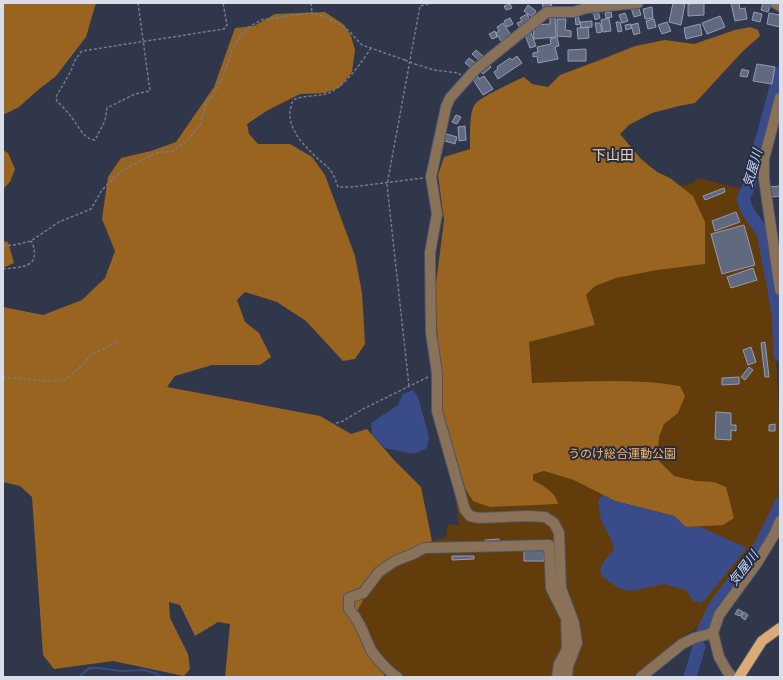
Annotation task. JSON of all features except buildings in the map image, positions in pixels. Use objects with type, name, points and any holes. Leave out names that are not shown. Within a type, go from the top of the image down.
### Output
[{"type":"main road","points":[[739,677],[762,641],[780,628]]},
{"type":"street","points":[[567,677],[568,666],[577,643],[574,623],[561,588],[559,532],[554,523],[545,517],[527,516],[479,518],[470,516],[465,510],[437,411],[437,372],[431,333],[430,253],[436,214],[431,177],[446,107],[450,98],[497,52],[547,12],[574,12],[583,5],[638,3]]},
{"type":"street","points":[[774,3],[780,6]]},
{"type":"street","points":[[780,98],[764,159],[764,179],[780,290]]},
{"type":"street","points":[[732,677],[719,657],[713,633],[719,615],[774,536],[780,521]]},
{"type":"street","points":[[397,677],[391,673],[372,651],[355,615],[349,609],[349,598],[363,593],[379,572],[396,561],[424,548],[549,545],[551,588],[566,618],[567,649],[559,664],[557,677]]},
{"type":"street","points":[[641,677],[682,644],[694,638],[713,633]]},
{"type":"path","points":[[138,3],[143,42],[150,91],[135,94],[107,108],[105,121],[95,140],[91,140],[79,129],[56,97],[75,60],[82,51],[143,42],[224,29],[227,25],[223,3]]},
{"type":"path","points":[[311,3],[312,13]]},
{"type":"path","points":[[409,386],[388,182],[420,6],[433,3]]},
{"type":"path","points":[[3,246],[31,241],[59,222],[91,209],[102,190],[125,169],[155,153],[174,151],[188,141],[200,125],[207,101],[213,95],[223,77],[232,50],[239,38],[249,26],[261,20],[281,16],[312,13],[323,16],[345,27],[362,45],[434,70],[458,73],[468,79]]},
{"type":"path","points":[[371,48],[362,62],[337,88],[322,95],[298,97],[294,99],[292,102],[290,117],[292,126],[306,146],[330,169],[338,187],[352,187],[431,177]]},
{"type":"path","points":[[3,269],[28,264],[32,261],[34,246],[31,241]]},
{"type":"path","points":[[3,377],[50,381],[65,379],[91,356],[119,341]]},
{"type":"path","points":[[336,423],[343,421],[363,409],[437,372]]},
{"type":"green space","points":[[3,3],[96,3],[86,37],[56,76],[19,107],[3,115]]},
{"type":"green space","points":[[325,12],[343,24],[351,36],[355,50],[352,72],[340,87],[325,93],[300,94],[268,110],[247,124],[249,134],[258,144],[290,144],[312,157],[325,175],[355,256],[362,293],[365,344],[355,359],[343,361],[306,321],[277,302],[245,292],[237,300],[245,322],[259,333],[271,357],[260,365],[212,365],[175,376],[167,387],[320,416],[351,434],[367,429],[394,460],[421,487],[432,541],[379,570],[355,615],[367,631],[385,677],[225,677],[230,624],[218,622],[195,636],[180,605],[169,602],[170,618],[188,654],[190,669],[184,676],[113,661],[54,669],[43,655],[32,497],[20,486],[3,482],[3,307],[43,315],[82,300],[105,278],[115,251],[102,219],[108,177],[121,158],[151,151],[176,142],[214,87],[235,28],[254,26],[275,14]]},
{"type":"green space","points":[[750,27],[758,30],[760,36],[743,51],[695,103],[652,113],[629,125],[620,134],[641,159],[657,172],[670,178],[693,196],[705,222],[705,264],[657,270],[616,278],[595,286],[586,295],[595,325],[529,342],[532,383],[625,381],[680,386],[685,396],[678,413],[664,424],[659,437],[657,459],[674,476],[696,481],[714,482],[726,487],[734,518],[723,525],[686,527],[674,516],[615,501],[574,480],[544,471],[533,474],[533,480],[552,493],[558,504],[490,507],[473,501],[465,488],[442,410],[435,292],[444,220],[438,175],[444,157],[470,149],[472,113],[475,104],[478,101],[506,85],[524,77],[532,84],[548,87],[560,75],[635,46],[665,40],[694,44],[735,30]]},
{"type":"green space","points":[[3,150],[8,153],[15,169],[10,182],[3,189]]},
{"type":"green space","name":"うのけ総合運動公園","points":[[698,178],[742,189],[760,240],[773,311],[780,425],[780,490],[774,512],[761,536],[727,580],[698,627],[676,641],[638,677],[402,677],[388,667],[348,602],[379,570],[418,555],[432,541],[446,537],[448,524],[459,526],[454,490],[467,483],[446,416],[673,188],[691,184]]},
{"type":"green space","points":[[3,241],[8,242],[14,263],[3,268]]},
{"type":"water","points":[[413,390],[418,397],[429,437],[427,448],[414,454],[384,448],[372,434],[371,423],[398,405],[403,394]]},
{"type":"water","points":[[603,495],[615,501],[674,516],[686,527],[700,527],[747,548],[702,603],[693,601],[686,590],[664,584],[631,591],[618,588],[602,576],[600,570],[604,561],[614,550],[611,539],[601,520],[598,500]]},
{"type":"waterway","name":"気屋川","points":[[780,73],[749,186],[743,199],[747,210],[763,233],[778,312],[780,355]]},
{"type":"waterway","name":"気屋川","points":[[703,631],[715,606],[760,546],[780,504]]},
{"type":"waterway","name":"気屋川","points":[[690,677],[699,647]]},
{"type":"waterway","name":"気屋川","points":[[79,677],[89,668],[121,671],[144,670],[155,673],[161,677]]},
{"type":"district","name":"下山田","points":[[613,155]]}]
